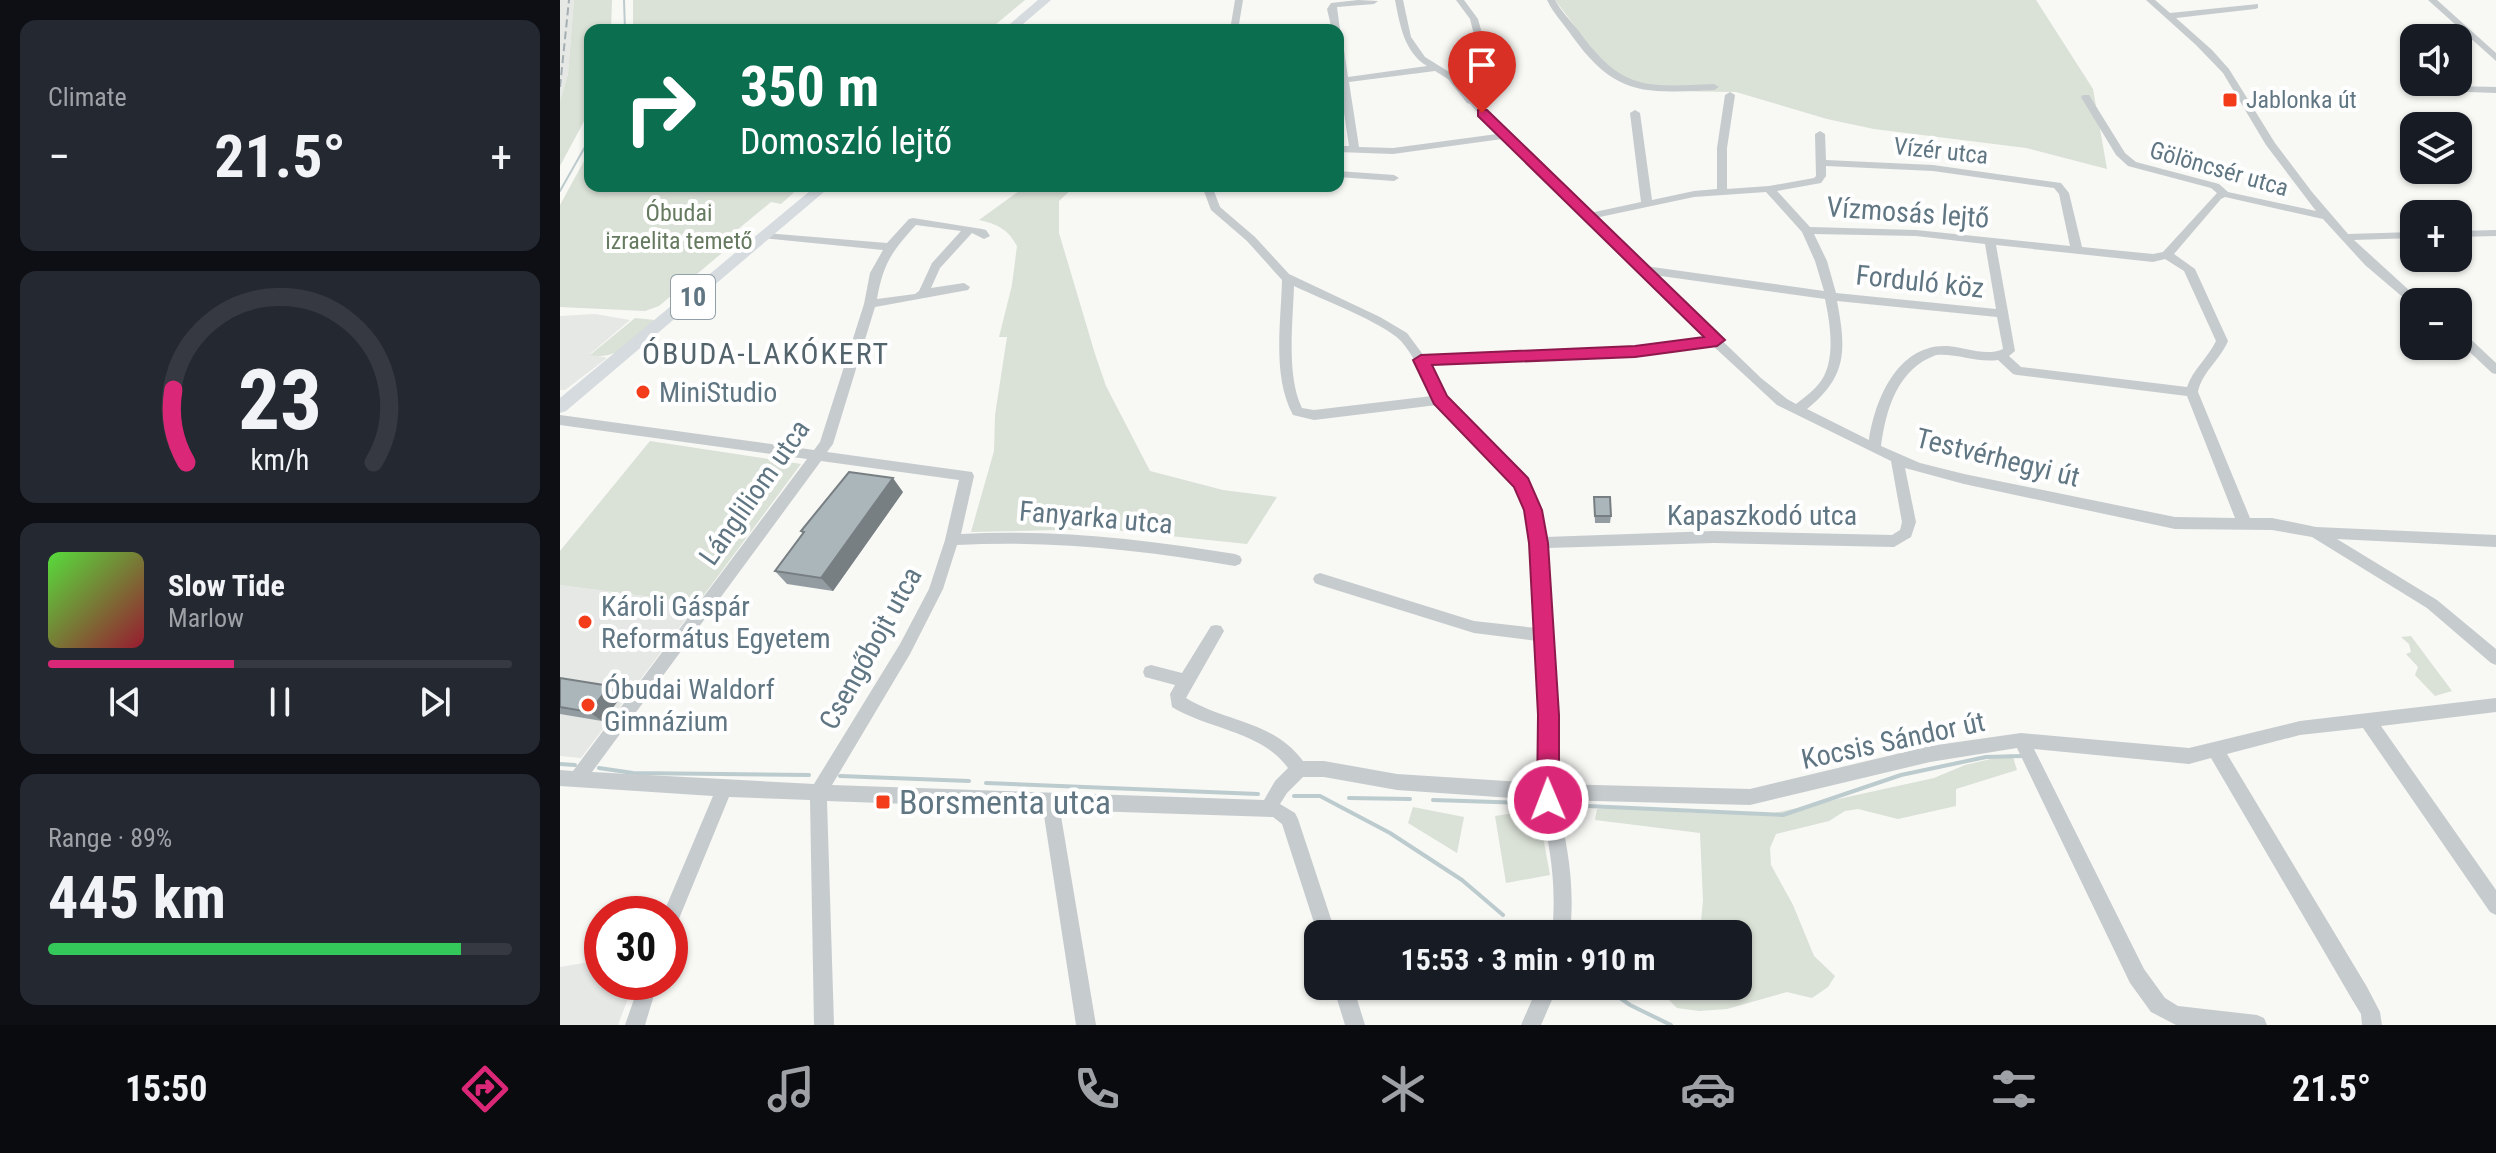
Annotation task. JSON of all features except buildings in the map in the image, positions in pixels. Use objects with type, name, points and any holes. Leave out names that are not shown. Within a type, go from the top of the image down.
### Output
[{"type":"main road","points":[[1016,24],[1045,0]]},
{"type":"main road","name":"10","points":[[560,407],[817,192]]},
{"type":"street","points":[[1235,24],[1239,0]]},
{"type":"street","name":"Testvérhegyi út","points":[[1399,0],[1404,26],[1422,59],[1451,77],[1504,136],[1771,394],[1797,410],[1897,459],[1964,479],[2129,516],[2175,523],[2244,522],[2290,526],[2315,532],[2432,604],[2496,658]]},
{"type":"street","points":[[1460,0],[1472,14],[1492,87],[1485,95],[1470,101]]},
{"type":"street","points":[[1551,0],[1586,48],[1619,81],[1646,89],[1714,87]]},
{"type":"street","points":[[2150,0],[2203,46],[2224,69],[2301,188],[2368,264],[2400,289]]},
{"type":"street","points":[[2432,0],[2496,58]]},
{"type":"street","points":[[1335,24],[1331,9],[1334,5],[1374,1]]},
{"type":"street","points":[[2167,16],[2255,6]]},
{"type":"street","points":[[1345,80],[1436,68]]},
{"type":"street","points":[[1344,75],[1355,151]]},
{"type":"street","points":[[2472,90],[2496,90]]},
{"type":"street","points":[[1722,193],[1722,148],[1730,95]]},
{"type":"street","name":"Gölöncsér utca","points":[[2086,97],[2121,155],[2132,164],[2215,186],[2224,194],[2328,217]]},
{"type":"street","points":[[1635,113],[1647,203]]},
{"type":"street","points":[[1590,216],[1694,194],[1769,189],[1817,181],[1821,176],[1820,134]]},
{"type":"street","points":[[1344,150],[1407,150],[1504,136]]},
{"type":"street","name":"Vízér utca","points":[[1821,163],[1933,168],[2057,185],[2064,193],[2077,250]]},
{"type":"street","points":[[1344,174],[1394,178]]},
{"type":"street","points":[[1769,189],[1806,230]]},
{"type":"street","points":[[1209,192],[1215,208],[1251,239],[1288,279],[1403,336],[1421,360],[1440,400],[1521,483],[1533,510],[1539,543],[1549,732],[1547,792],[1562,862],[1562,920]]},
{"type":"street","points":[[2224,194],[2217,197],[2167,255],[2189,269],[2222,341],[2219,352],[2192,384],[2192,392],[2244,522]]},
{"type":"street","points":[[765,236],[890,247],[913,221],[969,229],[982,232],[984,236]]},
{"type":"street","points":[[924,293],[926,278],[942,254],[958,243],[969,229]]},
{"type":"street","name":"Vízmosás lejtő","points":[[1797,410],[1821,390],[1836,362],[1830,296],[1806,230],[1883,231],[2153,258],[2167,255]]},
{"type":"street","points":[[2472,234],[2496,233]]},
{"type":"street","points":[[2346,237],[2400,235]]},
{"type":"street","points":[[1990,240],[2011,347],[2002,356]]},
{"type":"street","name":"Lángliliom utca","points":[[568,778],[826,444],[870,304],[876,273],[890,247]]},
{"type":"street","points":[[1645,270],[1830,296]]},
{"type":"street","points":[[1288,279],[1289,379],[1292,403],[1298,412],[1314,415],[1440,400]]},
{"type":"street","points":[[870,304],[964,287]]},
{"type":"street","name":"Forduló köz","points":[[1830,296],[2004,314]]},
{"type":"street","points":[[1421,360],[1635,351],[1717,340]]},
{"type":"street","points":[[2472,347],[2496,370]]},
{"type":"street","points":[[1874,448],[1884,402],[1898,380],[1916,362],[1938,351],[2002,356],[2017,371],[2192,392]]},
{"type":"street","points":[[560,420],[818,455]]},
{"type":"street","name":"Csengőbojt utca","points":[[818,455],[967,476],[952,540],[936,589],[921,620],[818,793]]},
{"type":"street","name":"Kapaszkodó utca","points":[[1539,543],[1714,537],[1894,541],[1906,533],[1909,522],[1897,459]]},
{"type":"street","points":[[2315,532],[2496,541]]},
{"type":"street","name":"Fanyarka utca","points":[[952,540],[1010,536],[1104,540],[1155,545],[1235,560]]},
{"type":"street","points":[[1320,579],[1474,627],[1544,635]]},
{"type":"street","points":[[1216,631],[1177,699],[1192,710],[1269,737],[1288,752],[1299,769],[1281,787],[1269,807]]},
{"type":"street","points":[[1151,672],[1186,681]]},
{"type":"street","name":"Kocsis Sándor út","points":[[1299,769],[1324,769],[1397,782],[1547,792],[1750,797],[1930,754],[2021,740],[2189,756],[2300,728],[2496,705]]},
{"type":"street","points":[[2368,721],[2496,906]]},
{"type":"street","points":[[2021,740],[2105,916],[2146,992],[2166,1012],[2176,1015],[2257,1025]]},
{"type":"street","points":[[2215,750],[2360,994],[2370,1012],[2372,1025]]},
{"type":"street","points":[[568,778],[818,793],[1248,809],[1269,807],[1281,811],[1289,819],[1322,920]]},
{"type":"street","points":[[680,896],[724,789]]},
{"type":"street","points":[[818,793],[824,1025]]},
{"type":"street","points":[[1050,802],[1086,1025]]},
{"type":"street","points":[[635,1025],[643,1000]]},
{"type":"street","points":[[1347,1000],[1355,1025]]},
{"type":"street","points":[[1531,1025],[1542,1000]]},
{"type":"shaded area","points":[[560,0],[574,0],[568,74],[560,101]]},
{"type":"shaded area","points":[[595,314],[630,320],[590,354],[607,358],[565,390],[560,390],[560,316]]},
{"type":"shaded area","points":[[560,585],[698,603],[581,758],[560,756]]},
{"type":"shaded area","points":[[584,963],[584,1000],[627,1000],[618,1025],[560,1025],[560,967]]},
{"type":"green space","points":[[574,0],[612,0],[611,24],[584,24],[584,121],[560,166],[560,101],[568,74]]},
{"type":"green space","points":[[633,0],[1025,0],[996,24],[633,24]]},
{"type":"green space","points":[[1555,0],[2036,0],[2093,89],[2107,169],[2026,148],[1874,129],[1827,119],[1736,92],[1668,91],[1612,75]]},
{"type":"green space","name":"Óbudai izraelita temető","points":[[584,161],[584,192],[794,192],[781,204],[771,202],[720,244],[729,247],[659,306],[645,311],[560,307],[560,205]]},
{"type":"green space","points":[[1018,192],[1069,192],[1059,201],[1059,233],[1106,386],[1150,471],[1223,490],[1277,497],[1247,544],[1103,529],[971,532],[994,451],[995,415],[1007,337],[999,337],[1012,285],[1017,246],[1001,228],[979,220]]},
{"type":"green space","points":[[635,318],[655,320],[618,352],[590,355]]},
{"type":"green space","points":[[650,441],[801,464],[698,603],[560,585],[560,551]]},
{"type":"green space","points":[[2411,636],[2452,691],[2435,696],[2415,675],[2418,667],[2406,654],[2411,652],[2409,644],[2401,637]]},
{"type":"green space","points":[[2012,754],[2017,770],[1956,789],[1956,806],[1898,819],[1858,809],[1845,811],[1829,821],[1776,834],[1770,848],[1771,865],[1793,905],[1814,956],[1835,976],[1828,987],[1812,998],[1787,992],[1727,1009],[1699,1011],[1677,1008],[1669,1000],[1752,1000],[1752,920],[1701,920],[1700,833],[1595,820],[1597,809],[1616,806],[1695,813],[1770,814],[1934,778],[1965,765]]},
{"type":"green space","points":[[1413,807],[1464,817],[1457,853],[1408,823]]},
{"type":"green space","points":[[1538,809],[1550,875],[1506,883],[1495,816]]},
{"type":"waterway","points":[[624,0],[625,24]]},
{"type":"waterway","points":[[560,191],[584,149]]},
{"type":"waterway","points":[[1565,805],[1783,815],[1901,775],[1986,757],[2022,756]]},
{"type":"waterway","points":[[560,764],[575,765]]},
{"type":"waterway","points":[[599,768],[633,773],[809,775]]},
{"type":"waterway","points":[[840,776],[969,781]]},
{"type":"waterway","points":[[986,783],[1258,794]]},
{"type":"waterway","points":[[1294,796],[1320,796],[1390,833],[1462,880],[1503,915]]},
{"type":"waterway","points":[[1349,798],[1410,799]]},
{"type":"waterway","points":[[1433,800],[1529,803]]},
{"type":"waterway","points":[[1623,1000],[1671,1025]]},
{"type":"railway","points":[[560,87],[569,0]]},
{"type":"place","name":"Jablonka út","points":[[2230,100]]},
{"type":"place","name":"MiniStudio","points":[[643,392]]},
{"type":"place","name":"Károli Gáspár Református Egyetem","points":[[585,622]]},
{"type":"place","name":"Óbudai Waldorf Gimnázium","points":[[588,705]]},
{"type":"place","name":"Borsmenta utca","points":[[883,802]]},
{"type":"district","name":"ÓBUDA-LAKÓKERT","points":[[766,354]]},
{"type":"route","points":[[1482,113],[1717,340],[1635,351],[1421,360],[1440,400],[1461,425],[1512,472],[1528,495],[1533,510],[1539,543],[1549,715],[1548,800]]}]
